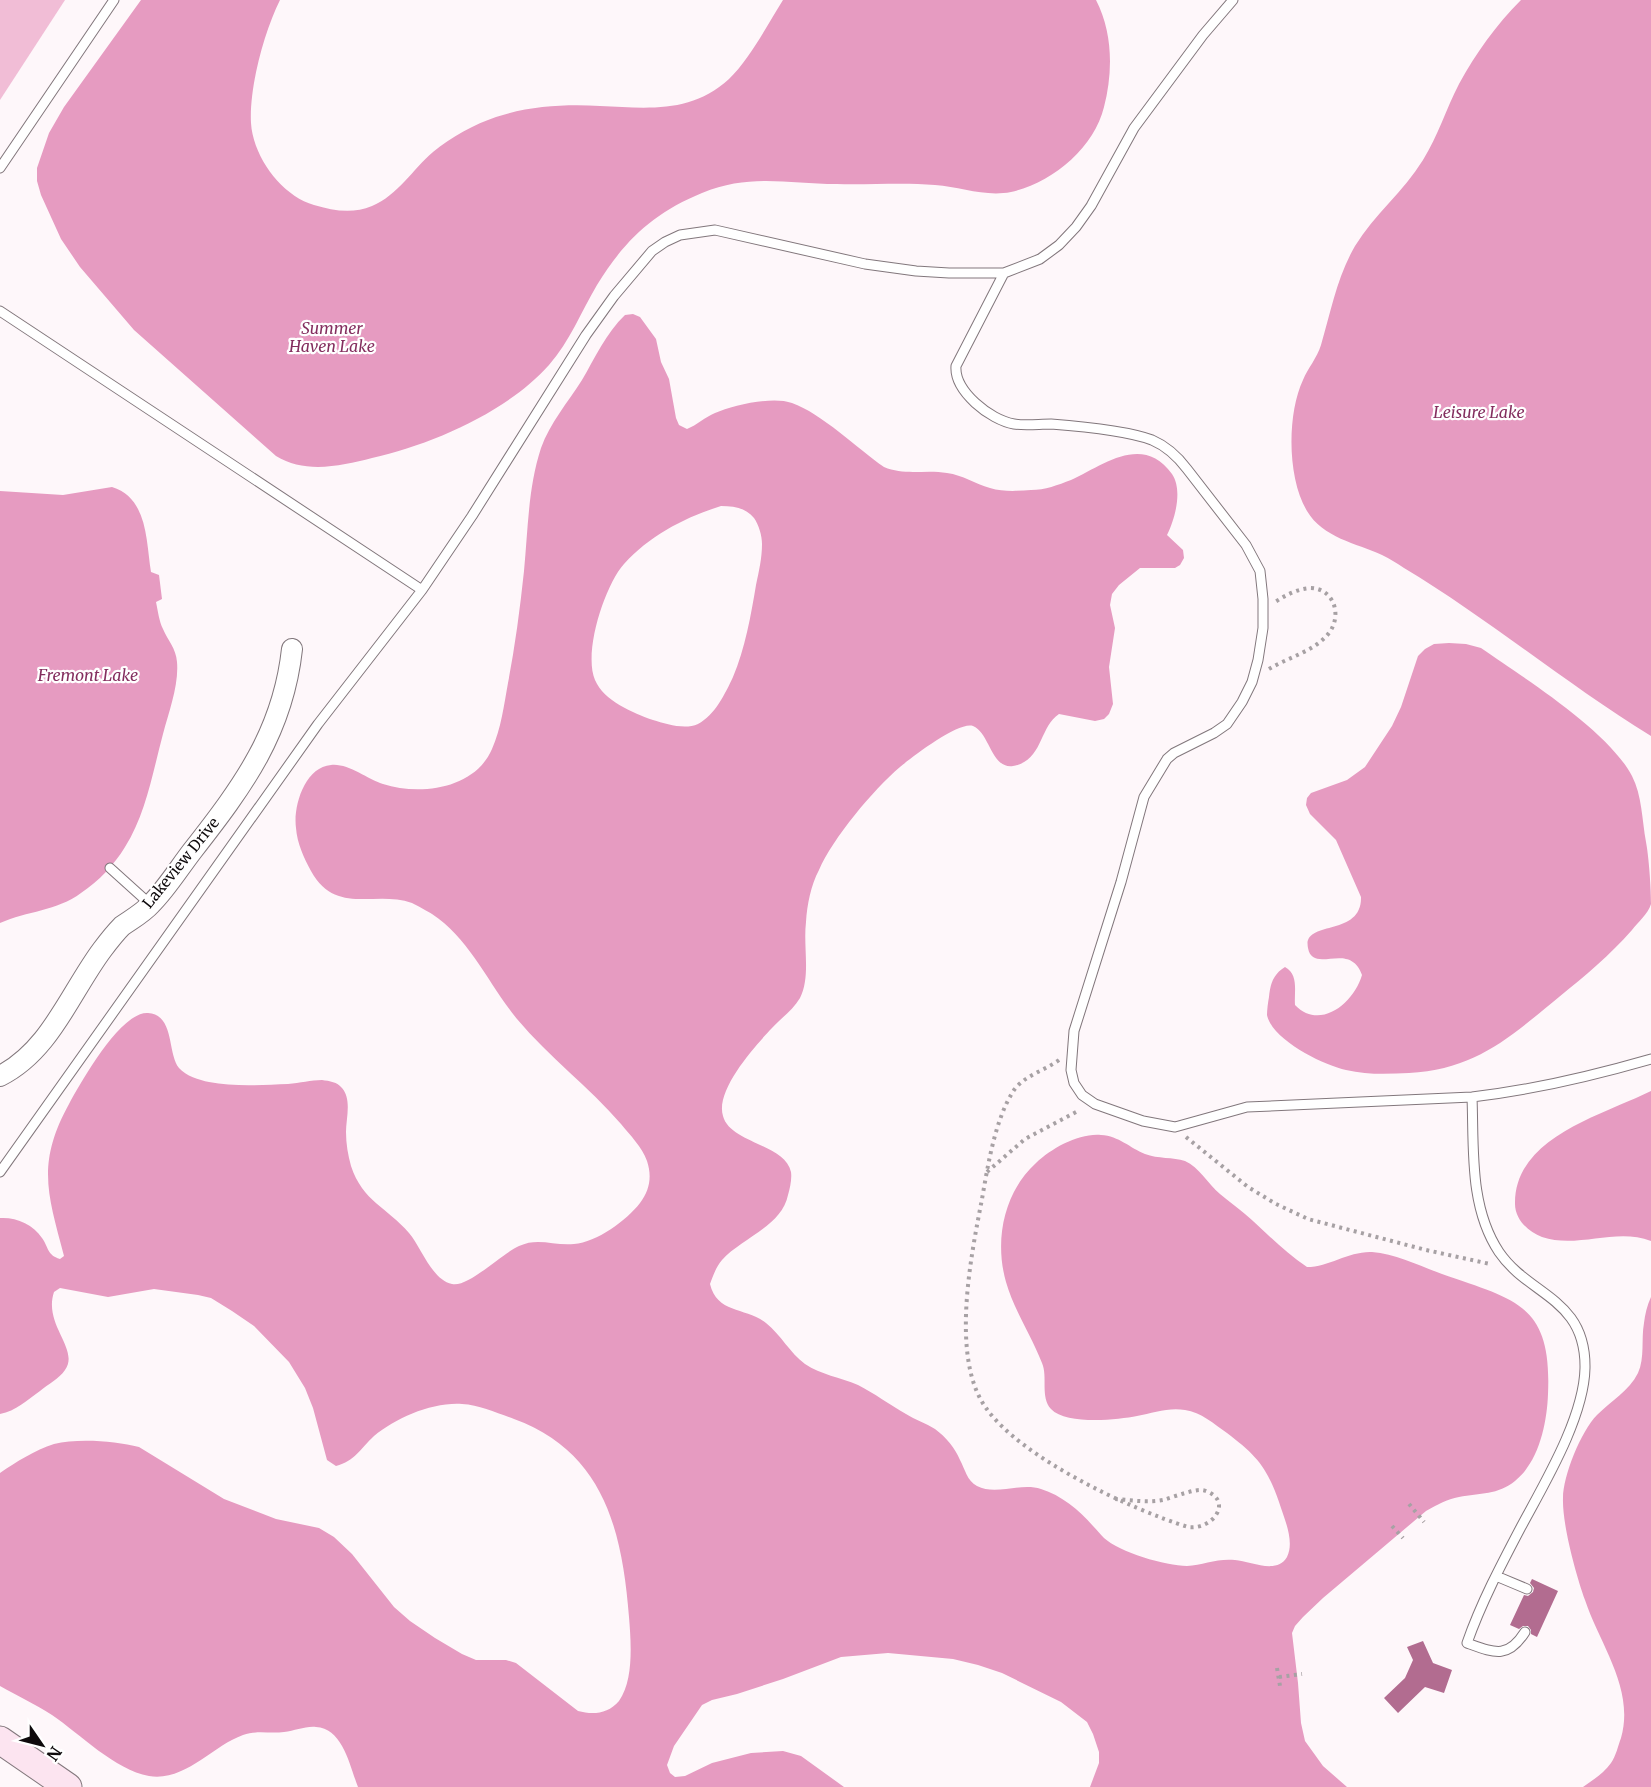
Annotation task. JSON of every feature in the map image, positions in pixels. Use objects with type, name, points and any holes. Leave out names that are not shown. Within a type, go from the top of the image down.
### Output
[{"type":"street","name":"Lakeview Drive","points":[[0,1076],[26,1059],[43,1041],[101,951],[121,928],[151,905],[239,789],[258,758],[275,723],[289,676],[292,649]]},
{"type":"street","points":[[0,1740],[68,1787]]},
{"type":"lane","points":[[0,168],[114,0]]},
{"type":"lane","points":[[0,1172],[311,734],[422,590],[586,335],[636,268],[652,251],[680,235],[715,230],[887,267],[949,273],[1004,273],[1040,259],[1059,245],[1076,227],[1091,206],[1134,128],[1203,35],[1233,0]]},
{"type":"lane","points":[[1004,273],[956,366],[958,382],[964,391],[987,411],[1014,424],[1051,424],[1122,433],[1153,440],[1165,447],[1177,457],[1246,544],[1262,580],[1263,609],[1258,660],[1252,682],[1242,702],[1227,724],[1167,759],[1144,797],[1121,882],[1074,1031],[1071,1070],[1074,1083],[1082,1095],[1095,1104],[1143,1121],[1174,1127],[1247,1107],[1472,1097],[1504,1093],[1563,1082],[1651,1059]]},
{"type":"lane","points":[[0,311],[422,590]]},
{"type":"lane","points":[[110,868],[151,905]]},
{"type":"lane","points":[[1472,1097],[1476,1186],[1482,1217],[1499,1252],[1571,1318],[1584,1349],[1585,1370],[1573,1422],[1560,1453],[1496,1576],[1467,1643],[1499,1652],[1513,1648],[1525,1632]]},
{"type":"lane","points":[[1496,1576],[1527,1589]]},
{"type":"path","points":[[1252,682],[1276,665],[1319,643],[1334,625],[1337,616],[1330,598],[1313,588],[1289,593],[1263,609]]},
{"type":"path","points":[[1071,1047],[1056,1062],[1022,1081],[1015,1089],[1004,1112],[987,1172],[972,1253],[967,1309],[967,1346],[970,1369],[978,1397],[998,1422],[1023,1443],[1067,1472],[1116,1499],[1174,1523],[1197,1528],[1215,1519],[1218,1511],[1218,1502],[1214,1495],[1199,1490],[1163,1500],[1116,1499]]},
{"type":"path","points":[[987,1172],[1025,1139],[1095,1104]]},
{"type":"path","points":[[1174,1127],[1248,1187],[1276,1204],[1308,1219],[1426,1250],[1515,1269]]},
{"type":"path","points":[[1409,1504],[1424,1522]]},
{"type":"path","points":[[1392,1526],[1403,1538]]},
{"type":"path","points":[[1277,1668],[1280,1686]]},
{"type":"path","points":[[1279,1677],[1302,1674]]},
{"type":"shaded area","points":[[0,0],[65,0],[0,100]]},
{"type":"water","name":"Summer Haven Lake","points":[[141,0],[280,0],[263,44],[255,77],[251,109],[253,136],[263,162],[291,193],[314,205],[343,211],[358,210],[381,201],[397,189],[440,146],[480,123],[496,117],[521,110],[574,105],[651,108],[684,103],[699,98],[729,79],[744,62],[783,0],[1096,0],[1106,26],[1110,53],[1109,80],[1099,122],[1081,150],[1069,162],[1041,181],[1011,192],[982,193],[923,184],[819,184],[753,181],[720,187],[685,201],[654,219],[629,242],[607,269],[556,356],[532,382],[512,397],[468,424],[419,444],[348,464],[311,467],[287,462],[276,456],[134,330],[80,267],[61,239],[41,195],[37,181],[37,168],[49,133],[64,107]]},
{"type":"water","name":"Leisure Lake","points":[[1521,0],[1651,0],[1651,736],[1399,564],[1341,539],[1322,528],[1307,511],[1296,481],[1292,446],[1294,410],[1305,376],[1319,350],[1339,282],[1349,258],[1371,224],[1423,160],[1472,61],[1495,29]]},
{"type":"water","points":[[633,314],[640,317],[656,339],[661,362],[669,379],[676,418],[679,425],[687,429],[711,415],[732,407],[774,400],[792,403],[815,415],[884,467],[892,470],[953,474],[1000,490],[1036,490],[1061,484],[1109,461],[1136,454],[1161,462],[1172,474],[1177,488],[1177,504],[1167,535],[1183,550],[1184,558],[1175,568],[1140,568],[1119,585],[1112,594],[1110,605],[1115,628],[1109,667],[1113,704],[1109,714],[1104,719],[1095,721],[1059,714],[1048,727],[1030,758],[1013,766],[1000,762],[995,757],[979,730],[973,726],[966,726],[947,734],[889,777],[866,801],[825,857],[808,902],[805,932],[805,980],[800,998],[738,1069],[722,1105],[723,1116],[728,1125],[746,1138],[779,1155],[787,1163],[791,1172],[789,1192],[778,1215],[722,1260],[710,1284],[719,1300],[733,1309],[750,1314],[766,1323],[805,1364],[858,1385],[935,1429],[953,1447],[969,1478],[977,1486],[992,1490],[1025,1487],[1041,1489],[1069,1504],[1082,1514],[1104,1538],[1120,1548],[1155,1561],[1187,1566],[1229,1560],[1263,1566],[1283,1562],[1287,1557],[1290,1544],[1279,1502],[1270,1480],[1253,1455],[1227,1433],[1196,1413],[1173,1409],[1128,1418],[1092,1420],[1068,1417],[1051,1409],[1046,1399],[1044,1369],[1009,1292],[1001,1250],[1004,1218],[1009,1202],[1025,1175],[1042,1157],[1084,1136],[1107,1136],[1145,1154],[1185,1161],[1190,1164],[1220,1194],[1307,1267],[1323,1265],[1364,1252],[1381,1253],[1490,1291],[1524,1310],[1536,1323],[1544,1341],[1548,1364],[1548,1394],[1546,1417],[1540,1441],[1536,1453],[1523,1473],[1509,1486],[1502,1489],[1455,1498],[1426,1511],[1323,1598],[1295,1626],[1292,1633],[1301,1723],[1305,1741],[1323,1766],[1347,1787],[1090,1787],[1099,1763],[1099,1752],[1093,1734],[1087,1722],[1061,1702],[1002,1673],[978,1665],[953,1659],[888,1653],[841,1657],[783,1679],[702,1705],[674,1746],[667,1765],[670,1773],[675,1777],[685,1776],[712,1763],[751,1753],[783,1751],[801,1756],[844,1787],[358,1787],[339,1741],[325,1729],[316,1727],[243,1735],[175,1774],[149,1776],[123,1767],[52,1715],[0,1686],[0,1473],[54,1444],[85,1441],[139,1447],[224,1499],[276,1519],[319,1528],[334,1537],[352,1554],[394,1607],[410,1621],[462,1654],[476,1660],[506,1660],[516,1663],[578,1711],[595,1713],[610,1709],[619,1701],[624,1692],[631,1649],[629,1617],[621,1554],[613,1525],[603,1498],[588,1473],[569,1452],[544,1433],[488,1410],[475,1406],[451,1404],[427,1408],[404,1417],[374,1436],[353,1458],[336,1466],[327,1460],[313,1408],[305,1388],[289,1362],[254,1326],[211,1298],[154,1289],[108,1297],[60,1288],[54,1292],[53,1315],[68,1354],[65,1370],[57,1379],[21,1405],[0,1414],[0,1218],[18,1220],[29,1225],[38,1233],[53,1255],[60,1259],[64,1256],[53,1215],[48,1180],[52,1144],[69,1104],[103,1050],[126,1023],[137,1015],[148,1013],[157,1015],[163,1020],[167,1027],[175,1061],[182,1071],[193,1077],[228,1085],[288,1084],[322,1080],[340,1086],[347,1098],[347,1145],[356,1178],[369,1196],[409,1233],[433,1270],[452,1284],[467,1281],[526,1243],[574,1244],[592,1239],[627,1217],[640,1203],[648,1188],[650,1177],[647,1161],[639,1146],[609,1110],[517,1019],[457,936],[432,914],[412,903],[398,900],[357,899],[332,893],[321,885],[311,871],[301,850],[296,828],[297,809],[303,789],[314,773],[322,767],[344,766],[383,784],[398,788],[429,789],[460,781],[484,762],[495,741],[504,708],[519,613],[531,494],[541,448],[554,421],[582,380],[606,338],[625,315]],"holes":[[[726,506],[739,508],[751,515],[760,531],[762,541],[750,620],[730,684],[710,715],[693,726],[670,725],[628,710],[605,694],[595,680],[592,668],[594,637],[610,587],[624,564],[645,544],[669,528],[708,510]]]},
{"type":"water","name":"Fremont Lake","points":[[112,487],[133,501],[139,511],[146,534],[151,572],[159,575],[162,599],[156,602],[163,629],[177,662],[173,698],[144,806],[132,834],[116,860],[94,883],[72,899],[0,923],[0,491],[63,495]]},
{"type":"water","points":[[1449,643],[1481,648],[1564,706],[1585,723],[1620,759],[1632,776],[1640,799],[1648,856],[1651,904],[1632,930],[1597,965],[1524,1026],[1490,1049],[1454,1065],[1433,1070],[1385,1074],[1346,1070],[1312,1057],[1288,1042],[1271,1024],[1267,1015],[1271,984],[1275,976],[1285,967],[1294,979],[1295,1005],[1315,1015],[1325,1014],[1344,1004],[1352,995],[1362,975],[1356,965],[1349,960],[1317,959],[1311,955],[1308,948],[1309,939],[1314,934],[1343,924],[1352,918],[1359,910],[1361,897],[1336,840],[1310,814],[1306,805],[1307,798],[1311,793],[1347,780],[1365,767],[1392,726],[1401,707],[1418,656],[1434,644]]},
{"type":"water","points":[[1651,1091],[1651,1241],[1624,1236],[1556,1240],[1542,1237],[1527,1228],[1517,1215],[1515,1204],[1519,1181],[1529,1161],[1545,1145],[1565,1131]]},
{"type":"water","points":[[1651,1297],[1651,1787],[1583,1787],[1605,1770],[1614,1757],[1621,1738],[1624,1720],[1623,1702],[1614,1668],[1581,1590],[1567,1535],[1563,1509],[1564,1489],[1579,1442],[1591,1422],[1625,1391],[1638,1373],[1645,1316]]},
{"type":"building","points":[[1532,1579],[1558,1591],[1537,1637],[1531,1634],[1528,1626],[1519,1629],[1510,1625],[1524,1595],[1528,1596],[1533,1592],[1534,1588],[1530,1583]]},
{"type":"building","points":[[1423,1641],[1433,1663],[1452,1670],[1444,1693],[1425,1687],[1398,1713],[1384,1698],[1405,1678],[1413,1660],[1407,1647]]}]
